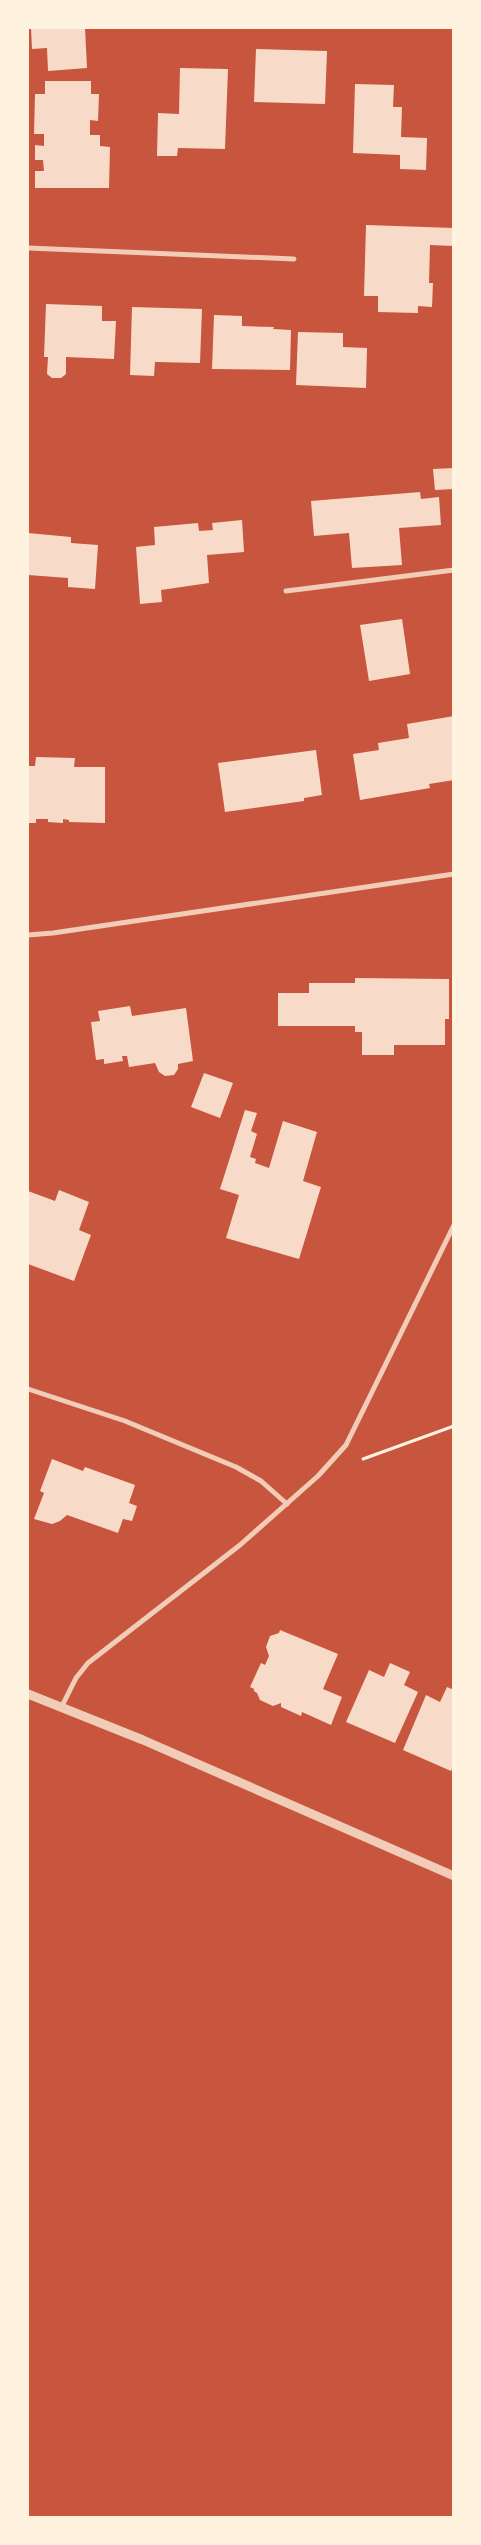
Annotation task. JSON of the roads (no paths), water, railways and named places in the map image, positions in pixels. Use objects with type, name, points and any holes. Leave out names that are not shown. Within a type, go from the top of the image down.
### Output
[{"type":"street","points":[[28,248],[294,259]]},
{"type":"street","points":[[286,591],[454,570]]},
{"type":"street","points":[[28,935],[63,932],[454,874]]},
{"type":"street","points":[[60,1708],[76,1678],[88,1663],[240,1545],[318,1476],[346,1445],[454,1226]]},
{"type":"street","points":[[28,1388],[125,1421],[236,1467],[261,1481],[287,1504]]},
{"type":"street","points":[[28,1694],[143,1740],[454,1876]]}]
